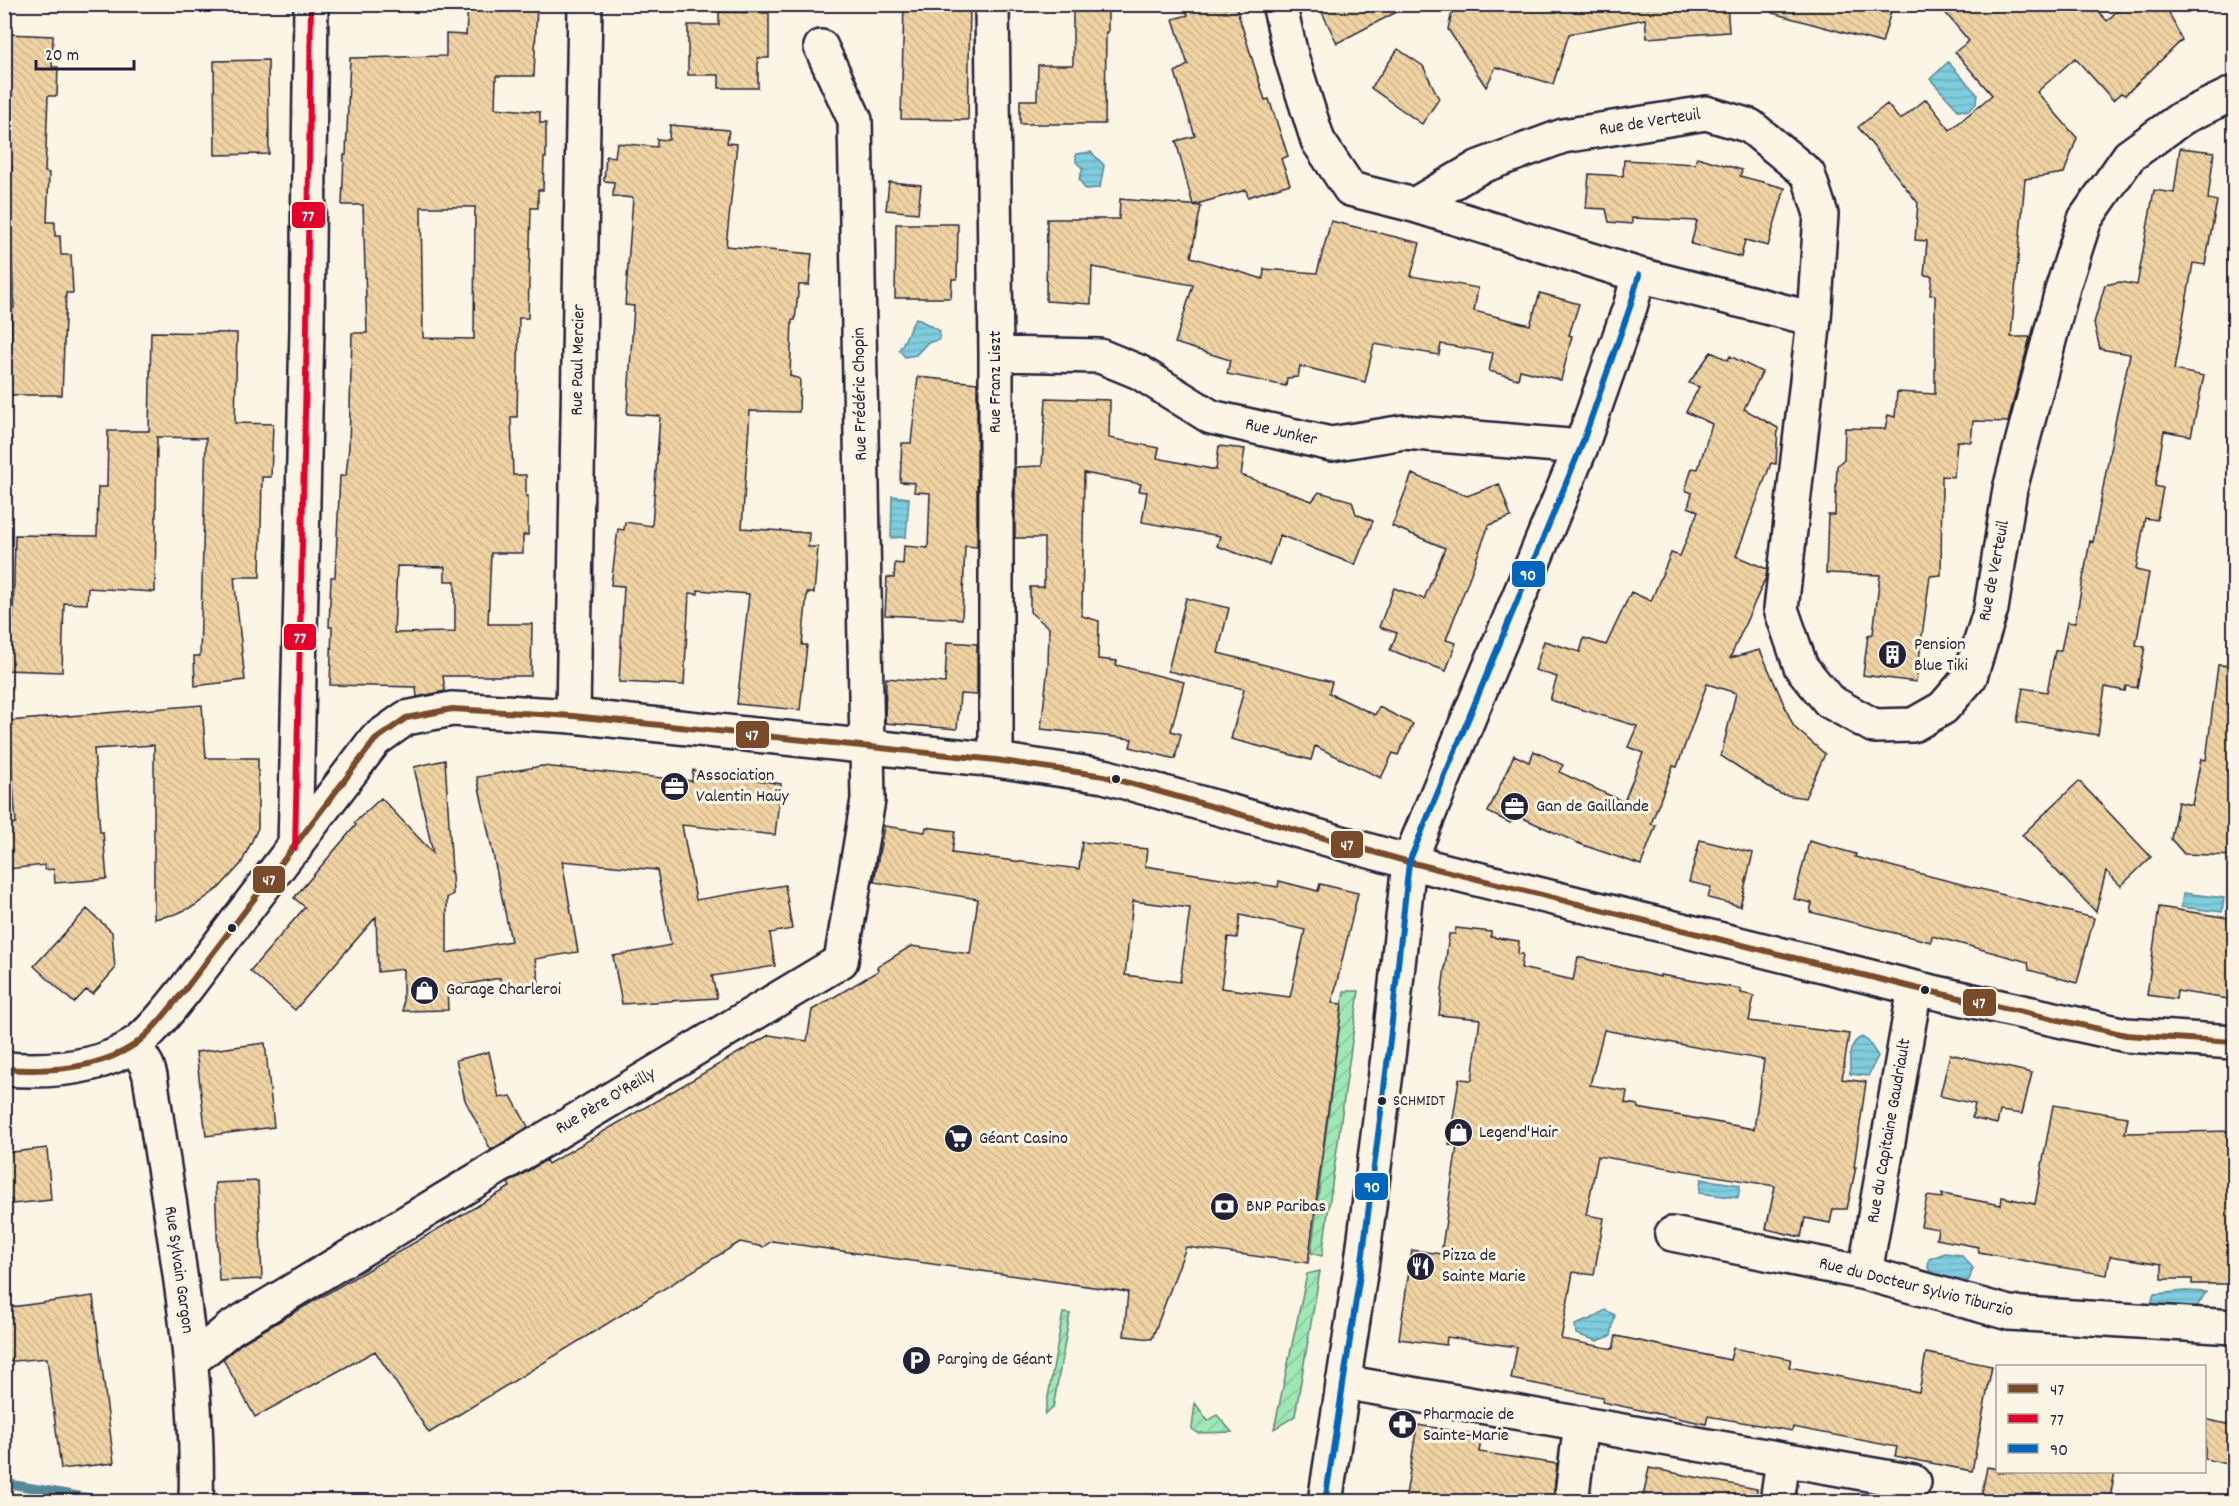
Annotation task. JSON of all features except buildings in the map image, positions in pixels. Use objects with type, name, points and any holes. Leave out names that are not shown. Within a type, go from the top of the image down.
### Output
[{"type":"street","points":[[295,848],[307,328],[311,4]]},
{"type":"street","name":"Rue Paul Mercier","points":[[573,716],[585,4]]},
{"type":"street","name":"Rue Franz Liszt","points":[[992,4],[996,354],[996,760]]},
{"type":"street","points":[[1279,4],[1292,59],[1317,141],[1350,189],[1414,205],[1639,275],[1814,319]]},
{"type":"street","name":"Rue Frédéric Chopin","points":[[821,47],[855,120],[868,748]]},
{"type":"street","name":"Rue de Verteuil","points":[[1414,205],[1479,167],[1563,136],[1706,113],[1750,126],[1808,174],[1821,214],[1814,319],[1781,609],[1801,667],[1829,701],[1874,726],[1913,725],[1943,708],[1970,677],[1991,609],[2010,489],[2063,287],[2085,219],[2128,156],[2182,118],[2235,93]]},
{"type":"street","points":[[1325,1502],[1362,1261],[1409,862],[1581,447],[1639,275]]},
{"type":"street","name":"Rue Junker","points":[[996,354],[1100,356],[1138,372],[1210,417],[1331,444],[1404,432],[1581,447]]},
{"type":"street","points":[[4,1069],[55,1070],[77,1066],[115,1055],[134,1044],[153,1028],[184,991],[375,740],[406,718],[452,709],[573,716],[996,760],[1104,776],[1409,862],[1915,988],[2126,1035],[2235,1042]]},
{"type":"street","name":"Rue Père O'Reilly","points":[[191,1361],[231,1328],[841,961],[867,800],[868,748]]},
{"type":"street","name":"Rue du Capitaine Gaudriault","points":[[1865,1274],[1915,988]]},
{"type":"street","name":"Rue Sylvain Gargon","points":[[134,1044],[150,1076],[191,1361],[197,1487]]},
{"type":"street","name":"Rue du Docteur Sylvio Tiburzio","points":[[1672,1234],[1865,1274],[2008,1313],[2235,1327]]},
{"type":"street","points":[[1342,1382],[1914,1482]]},
{"type":"street","points":[[1571,1502],[1581,1423]]},
{"type":"street","points":[[1777,1502],[1784,1460]]},
{"type":"green space","points":[[1344,991],[1359,991],[1322,1256],[1311,1253]]},
{"type":"green space","points":[[1320,1271],[1295,1416],[1274,1429],[1307,1274]]},
{"type":"green space","points":[[1063,1313],[1070,1314],[1053,1408],[1045,1414]]},
{"type":"green space","points":[[1195,1403],[1208,1421],[1217,1415],[1232,1432],[1198,1433],[1192,1429]]},
{"type":"water","points":[[1948,62],[1977,94],[1976,104],[1968,111],[1958,110],[1930,79]]},
{"type":"water","points":[[1091,152],[1104,165],[1100,188],[1085,189],[1079,179],[1083,169],[1076,162],[1076,154]]},
{"type":"water","points":[[916,318],[940,331],[939,340],[927,343],[916,355],[905,357],[899,350]]},
{"type":"water","points":[[892,496],[909,498],[906,537],[891,538]]},
{"type":"water","points":[[2183,893],[2224,898],[2222,912],[2181,907]]},
{"type":"water","points":[[1862,1037],[1868,1041],[1878,1056],[1868,1076],[1850,1074],[1852,1048]]},
{"type":"water","points":[[1701,1179],[1740,1185],[1738,1198],[1699,1193]]},
{"type":"water","points":[[1945,1253],[1961,1255],[1973,1268],[1969,1280],[1955,1286],[1936,1279],[1928,1268],[1929,1259]]},
{"type":"water","points":[[2185,1291],[2206,1292],[2195,1310],[2149,1310],[2154,1294]]},
{"type":"water","points":[[1605,1310],[1615,1315],[1611,1336],[1597,1341],[1576,1334],[1575,1325]]},
{"type":"waterway","points":[[4,1483],[96,1499]]},
{"type":"transit line","name":"77","points":[[295,848],[307,328],[311,4]]},
{"type":"transit line","name":"90","points":[[1325,1502],[1362,1261],[1389,1049],[1409,862],[1581,447],[1639,275]]},
{"type":"transit line","name":"47","points":[[4,1069],[71,1068],[104,1060],[134,1045],[148,1033],[184,991],[375,740],[406,718],[452,709],[573,716],[996,760],[1104,776],[1409,862],[1915,988],[2126,1035],[2234,1042]]},
{"type":"place","name":"Pension Blue Tiki","points":[[1893,655]]},
{"type":"place","name":"Association Valentin Haüy","points":[[675,786]]},
{"type":"place","name":"Gan de Gaillande","points":[[1515,807]]},
{"type":"place","name":"Garage Charleroi","points":[[425,990]]},
{"type":"place","name":"SCHMIDT","points":[[1382,1101]]},
{"type":"place","name":"Legend'Hair","points":[[1458,1133]]},
{"type":"place","name":"Géant Casino","points":[[958,1139]]},
{"type":"place","name":"BNP Paribas","points":[[1225,1207]]},
{"type":"place","name":"Pizza de Sainte Marie","points":[[1421,1266]]},
{"type":"place","name":"Parging de Géant","points":[[916,1360]]},
{"type":"place","name":"Pharmacie de Sainte-Marie","points":[[1402,1425]]}]
